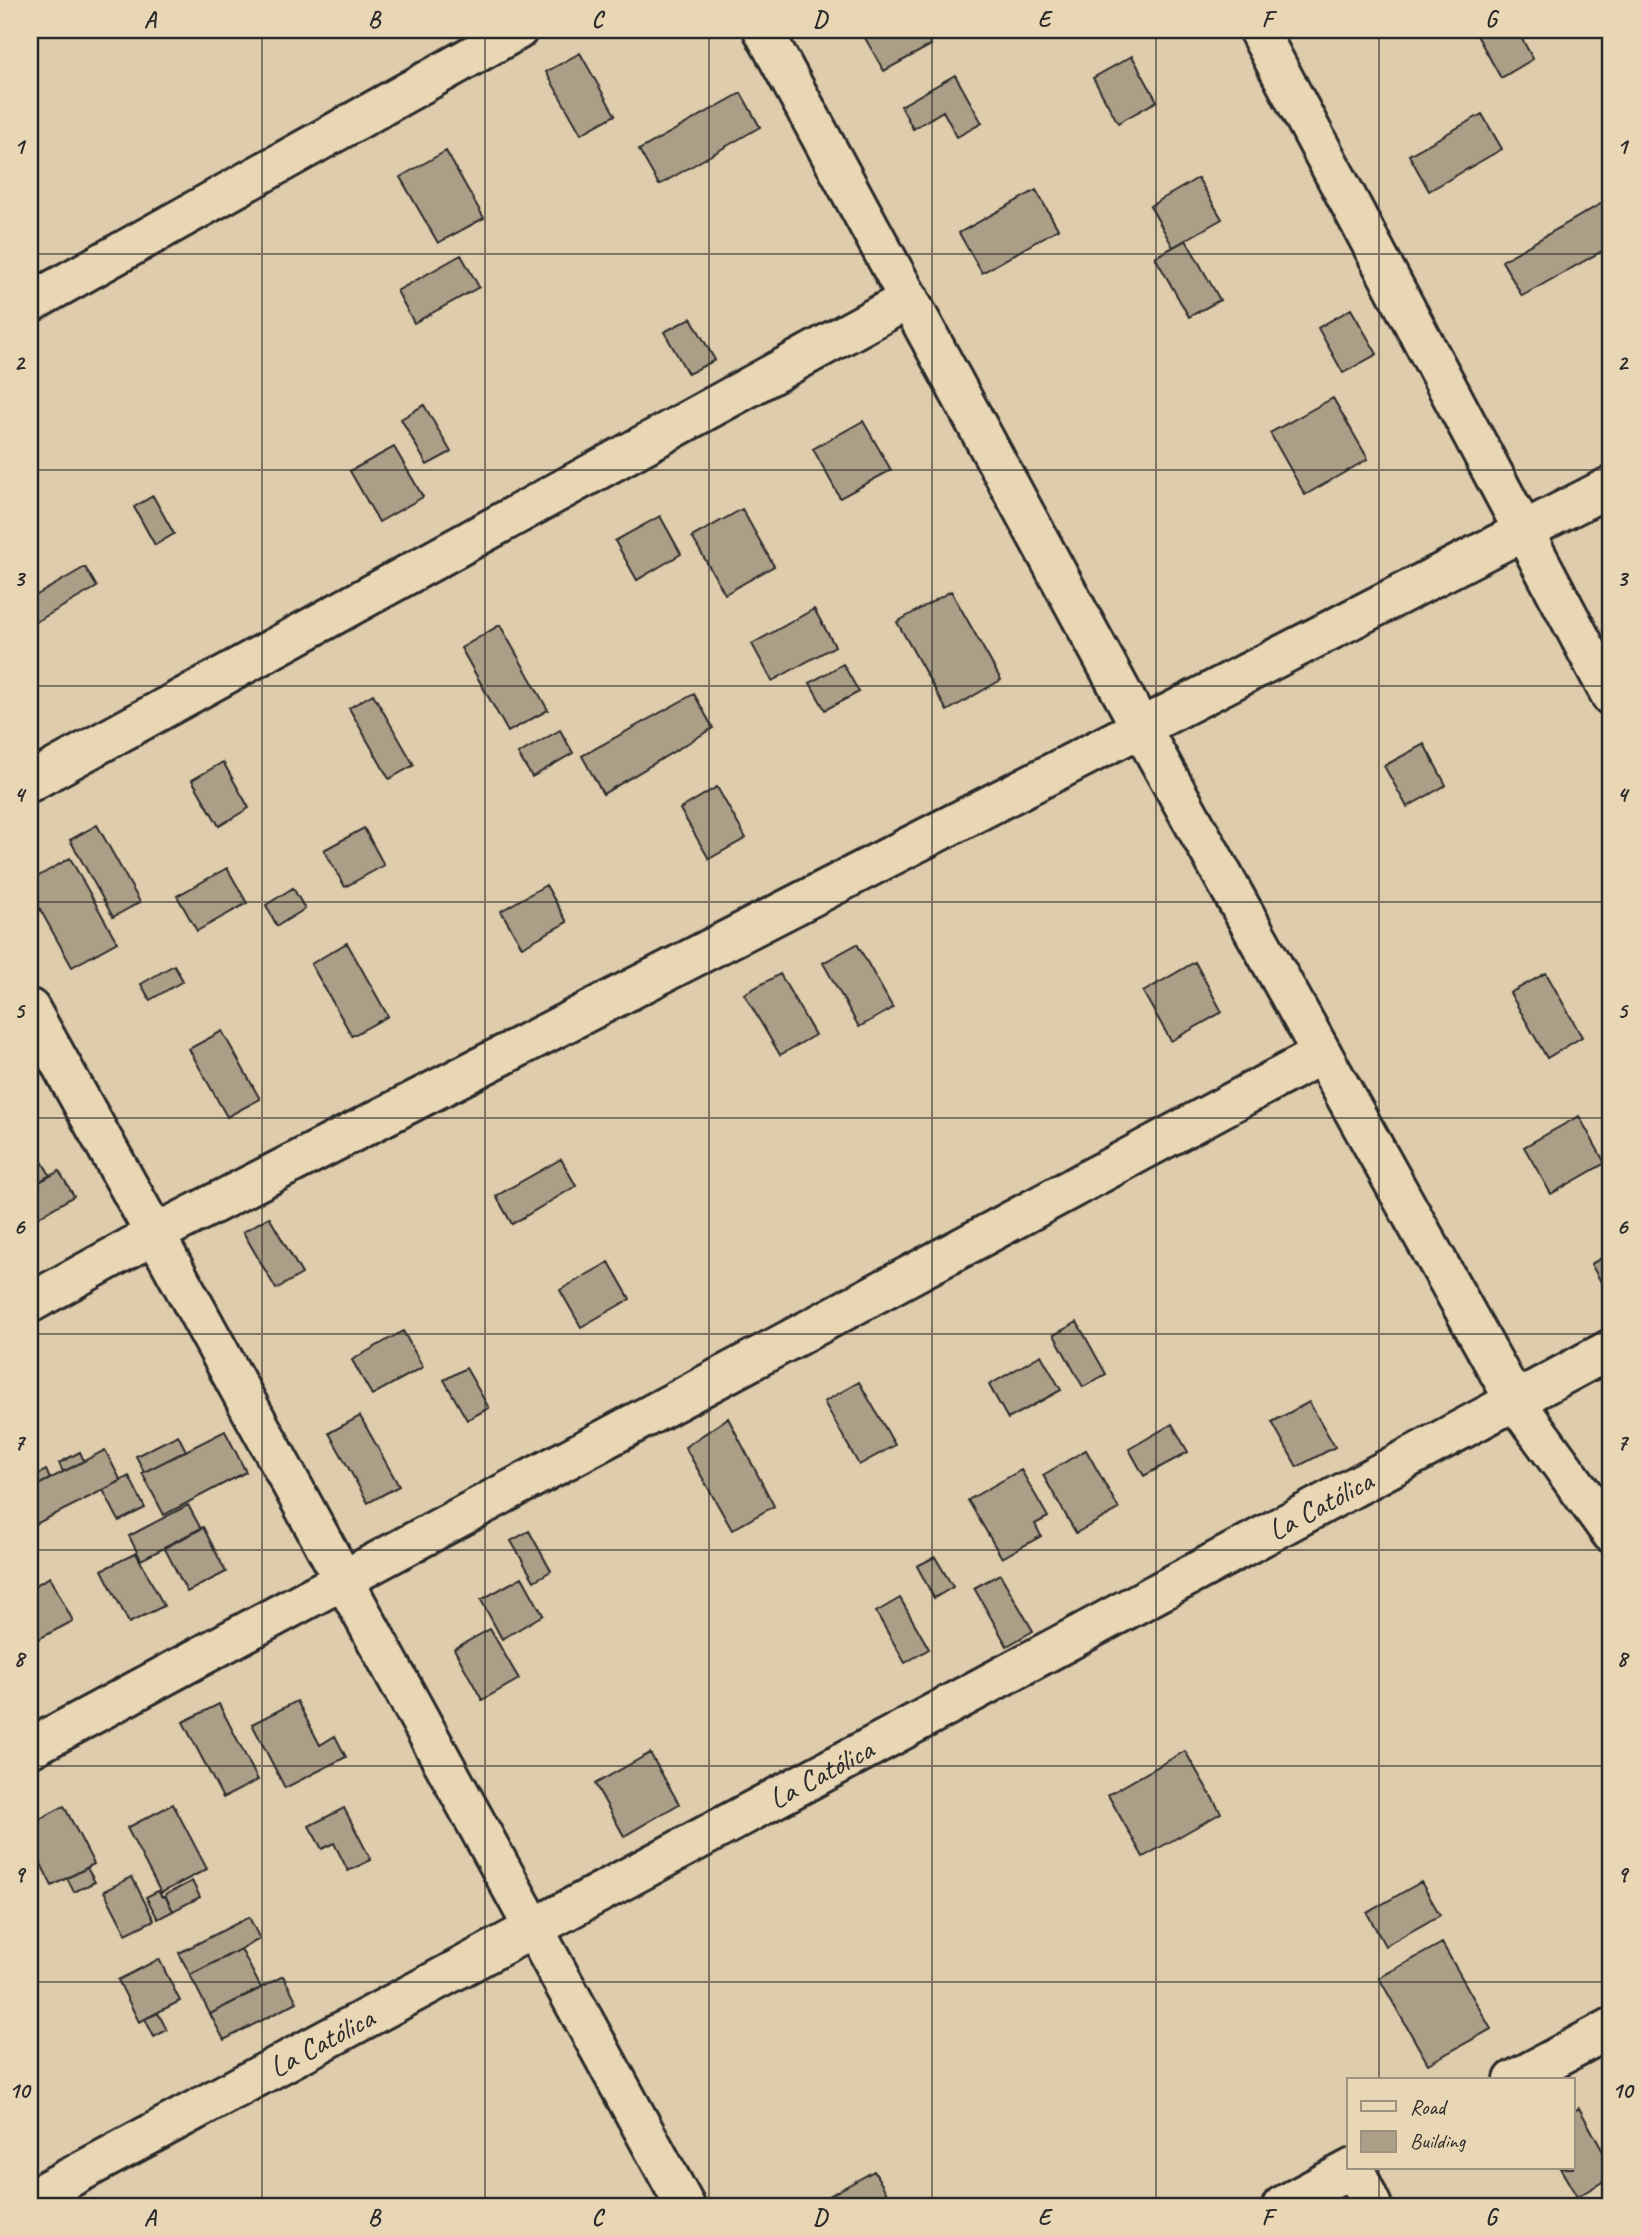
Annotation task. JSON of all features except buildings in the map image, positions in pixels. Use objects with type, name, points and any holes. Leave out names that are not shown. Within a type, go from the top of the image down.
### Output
[{"type":"street","points":[[30,303],[517,30]]},
{"type":"street","points":[[763,30],[1141,728],[1515,1401],[1611,1533]]},
{"type":"street","points":[[1258,30],[1611,696]]},
{"type":"street","points":[[30,782],[909,299]]},
{"type":"street","points":[[30,1303],[155,1234],[1611,486]]},
{"type":"street","points":[[30,1009],[685,2206]]},
{"type":"street","points":[[30,1748],[1322,1054]]},
{"type":"street","name":"La Católica","points":[[30,2199],[1611,1349]]},
{"type":"street","points":[[1518,2078],[1611,2028]]},
{"type":"street","points":[[1282,2206],[1349,2170]]},
{"type":"street","points":[[1354,2170],[1372,2206]]}]
